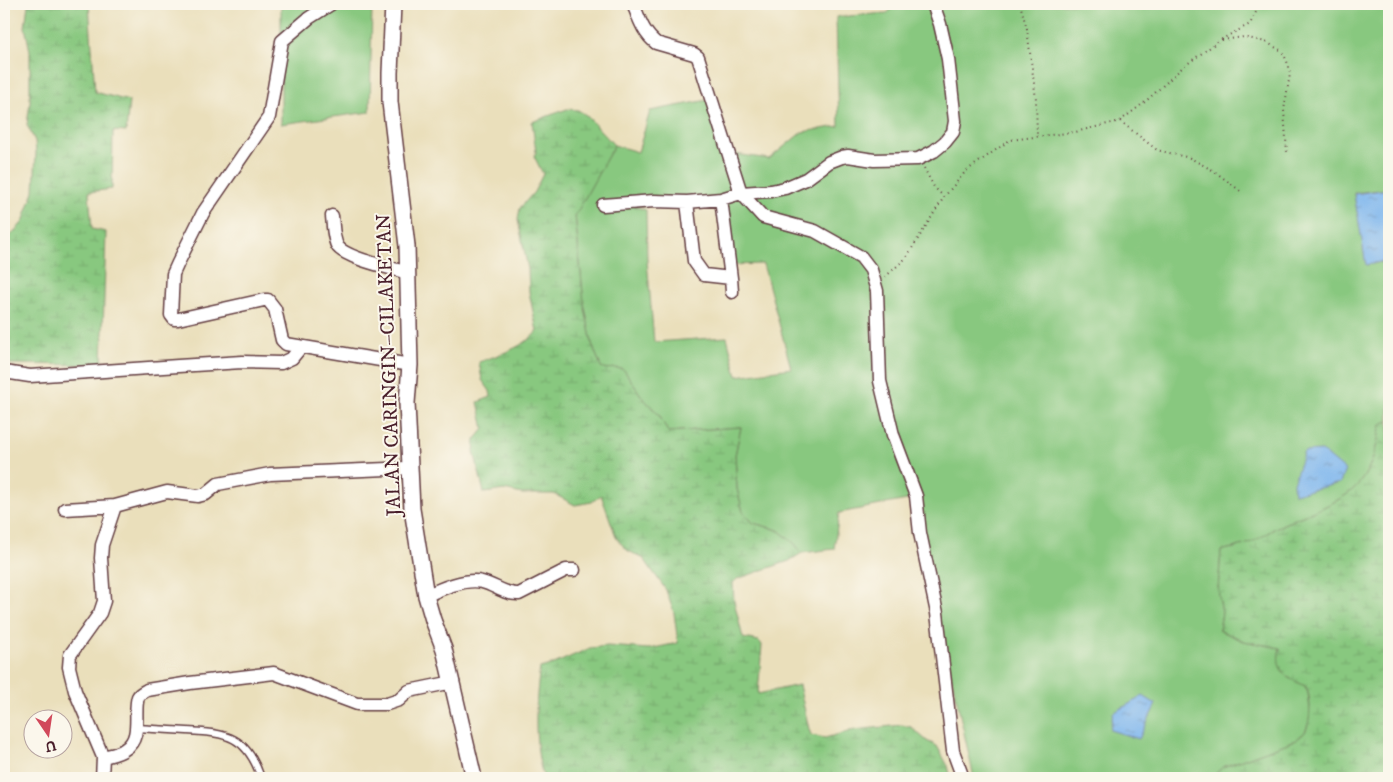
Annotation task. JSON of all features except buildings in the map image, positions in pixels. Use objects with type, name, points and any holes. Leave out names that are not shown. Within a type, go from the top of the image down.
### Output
[{"type":"street","points":[[331,4],[309,18],[282,40],[269,117],[203,213],[174,274],[172,315],[174,319],[268,300],[276,310],[282,340],[286,344],[410,365]]},
{"type":"street","name":"JALAN CARINGIN–CILAKETAN","points":[[393,4],[390,102],[407,246],[410,365],[407,404],[412,510],[426,596],[444,648],[474,778]]},
{"type":"street","points":[[633,4],[645,31],[651,39],[656,43],[694,54],[698,57],[741,193],[763,218],[815,232],[860,258],[871,270],[876,291],[880,380],[893,435],[916,496],[920,533],[937,613],[953,751],[963,778]]},
{"type":"street","points":[[603,205],[721,199],[741,193],[785,188],[806,179],[829,162],[842,157],[848,156],[874,160],[918,159],[934,151],[953,132],[955,121],[948,59],[933,4]]},
{"type":"street","points":[[721,199],[732,292]]},
{"type":"street","points":[[687,202],[694,261],[697,267],[704,275],[730,278]]},
{"type":"street","points":[[332,216],[337,245],[343,251],[352,256],[408,272]]},
{"type":"street","points":[[4,372],[30,376],[242,362],[281,363],[292,358],[300,347]]},
{"type":"street","points":[[65,509],[115,506],[167,492],[198,496],[206,494],[218,484],[270,474],[410,468]]},
{"type":"street","points":[[102,778],[103,756],[76,691],[70,667],[70,655],[100,613],[104,600],[102,545],[115,506]]},
{"type":"street","points":[[426,596],[442,588],[467,582],[482,582],[512,594],[519,594],[566,570],[574,570]]},
{"type":"street","points":[[103,756],[119,753],[131,744],[137,728],[138,698],[147,690],[190,682],[274,673],[357,704],[387,704],[399,700],[409,691],[452,682]]},
{"type":"lane","points":[[137,728],[213,732],[228,736],[240,743],[249,752],[261,778]]},
{"type":"path","points":[[1020,4],[1027,29],[1035,90],[1037,136]]},
{"type":"path","points":[[876,291],[886,275],[906,258],[944,197],[966,171],[1010,140],[1075,132],[1120,121],[1145,102],[1183,67],[1220,40],[1250,24],[1260,4]]},
{"type":"path","points":[[1220,40],[1244,37],[1266,42],[1282,51],[1290,74],[1284,110],[1287,153]]},
{"type":"path","points":[[1120,121],[1157,150],[1190,158],[1214,171],[1243,193]]},
{"type":"path","points":[[918,159],[934,187],[944,197]]},
{"type":"green space","points":[[28,4],[89,4],[95,92],[129,101],[126,132],[113,131],[112,189],[89,192],[92,229],[106,232],[102,365],[7,364],[8,343],[4,342],[4,240],[23,222],[34,191],[35,141],[27,125],[30,102],[30,51],[25,27]]},
{"type":"green space","points":[[281,4],[372,4],[370,112],[281,124]]},
{"type":"green space","points":[[898,4],[1389,4],[1389,189],[1354,193],[1367,265],[1389,260],[1389,421],[1381,424],[1376,448],[1369,467],[1361,481],[1351,491],[1338,500],[1276,528],[1254,542],[1221,551],[1218,590],[1222,613],[1219,630],[1244,641],[1280,648],[1287,677],[1305,686],[1308,693],[1311,718],[1305,732],[1296,740],[1223,767],[1211,778],[974,778],[912,499],[839,513],[834,549],[802,553],[794,543],[778,530],[753,523],[743,512],[737,489],[735,455],[741,427],[668,432],[659,415],[642,397],[624,370],[601,367],[592,344],[584,303],[575,215],[614,145],[638,152],[650,111],[708,100],[728,153],[769,159],[802,132],[839,126],[836,17],[887,13]],"holes":[[[725,201],[728,265],[763,264],[791,368],[737,376],[727,337],[654,342],[647,260],[646,210],[634,206]]]},
{"type":"green space","points":[[567,109],[578,110],[586,115],[614,145],[575,216],[584,303],[592,344],[601,367],[624,370],[642,397],[659,415],[668,432],[741,427],[735,455],[737,489],[743,512],[753,523],[778,530],[794,543],[802,553],[789,561],[737,579],[733,583],[734,601],[743,638],[759,641],[762,645],[758,694],[799,685],[811,735],[825,738],[854,730],[902,725],[911,727],[927,741],[937,746],[948,766],[951,778],[544,778],[538,753],[536,724],[540,668],[590,648],[607,646],[649,649],[678,643],[674,613],[666,590],[644,559],[627,550],[617,539],[601,495],[592,502],[575,505],[554,494],[522,494],[504,490],[484,493],[474,451],[475,440],[484,429],[478,402],[491,397],[490,391],[482,380],[479,362],[519,346],[537,331],[529,292],[528,269],[518,220],[520,208],[534,192],[543,174],[534,156],[536,152],[532,122]]},
{"type":"green space","points":[[1389,421],[1389,778],[1211,778],[1223,767],[1296,740],[1307,728],[1310,709],[1309,695],[1305,686],[1285,675],[1280,667],[1280,648],[1244,641],[1219,630],[1222,613],[1218,590],[1221,551],[1254,541],[1280,526],[1338,500],[1351,491],[1361,481],[1369,467],[1376,448],[1381,424]]},
{"type":"water","points":[[1389,189],[1389,260],[1366,265],[1354,194]]},
{"type":"water","points":[[1322,451],[1345,470],[1340,483],[1294,494],[1293,483],[1304,452]]},
{"type":"water","points":[[1143,696],[1156,704],[1139,739],[1110,730],[1113,713]]}]
